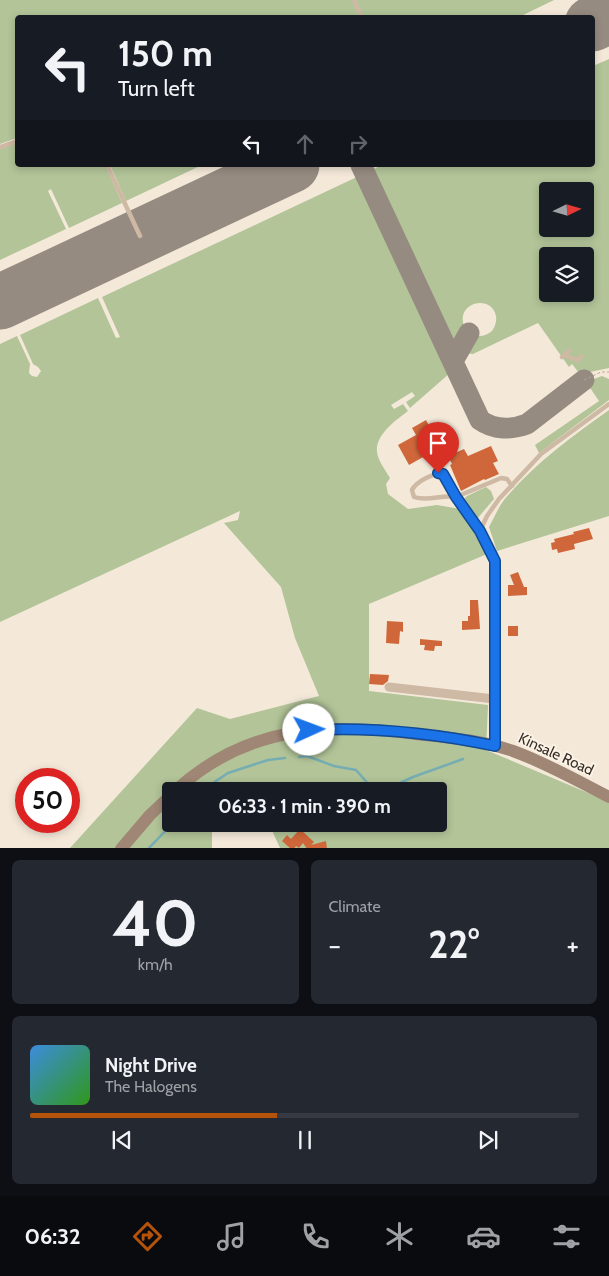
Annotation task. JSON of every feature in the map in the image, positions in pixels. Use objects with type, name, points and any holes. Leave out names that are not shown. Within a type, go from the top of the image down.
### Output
[{"type":"main road","name":"Kinsale Road","points":[[186,782],[199,771],[236,750],[274,735],[327,729],[403,732],[467,740],[495,746],[522,755],[609,797]]},
{"type":"main road","points":[[121,848],[162,804]]},
{"type":"street","points":[[495,561],[495,746]]},
{"type":"street","points":[[389,687],[494,698]]},
{"type":"lane","points":[[354,0],[361,15]]},
{"type":"lane","points":[[0,147],[15,142]]},
{"type":"lane","points":[[108,167],[140,236]]},
{"type":"lane","points":[[569,351],[563,356],[577,360],[580,357]]},
{"type":"lane","points":[[480,531],[487,516],[541,454],[609,404]]},
{"type":"lane","points":[[495,561],[480,531],[456,497],[443,474],[436,473],[414,486],[412,490],[414,497],[424,499],[456,497],[501,478],[507,480],[512,486]]},
{"type":"path","points":[[584,380],[601,372],[609,372]]},
{"type":"green space","points":[[0,0],[554,0],[523,15],[15,15],[15,139],[0,144]]},
{"type":"green space","points":[[609,59],[609,368],[590,372],[582,377],[572,364],[569,367],[538,323],[473,354],[462,353],[473,335],[483,336],[492,331],[495,326],[496,316],[493,309],[487,304],[474,304],[468,308],[464,313],[463,321],[466,330],[456,348],[452,345],[372,170],[378,167],[595,167],[595,65]]},
{"type":"green space","points":[[15,144],[15,167],[106,167],[122,203],[69,228],[51,189],[48,191],[66,229],[0,260],[0,149]]},
{"type":"green space","points":[[111,167],[198,167],[126,201]]},
{"type":"green space","points":[[359,176],[450,373],[410,408],[406,402],[415,396],[412,392],[391,405],[394,409],[403,404],[408,411],[387,428],[377,446],[379,459],[390,478],[386,484],[388,494],[408,509],[437,505],[460,509],[487,554],[369,604],[369,691],[488,705],[486,750],[609,803],[609,848],[280,848],[273,832],[447,832],[447,782],[162,782],[162,832],[212,832],[212,848],[70,848],[197,708],[230,719],[319,696],[295,638],[281,587],[224,523],[238,520],[240,511],[0,622],[0,344],[17,336],[30,364],[29,373],[37,377],[41,371],[33,364],[20,335],[98,298],[116,338],[120,337],[102,297]]},
{"type":"green space","points":[[602,376],[609,379],[609,400],[539,453],[535,445],[599,401],[586,382]]},
{"type":"green space","points":[[609,410],[609,516],[497,551],[489,527],[504,500],[540,463]]},
{"type":"green space","points":[[486,487],[491,491],[494,499],[475,519],[464,499]]},
{"type":"building","points":[[426,420],[433,433],[449,425],[456,438],[409,465],[398,445],[416,435],[412,428]]},
{"type":"building","points":[[491,446],[498,461],[493,463],[499,474],[484,479],[461,491],[448,456],[464,449],[468,456]]},
{"type":"building","points":[[589,528],[593,539],[574,544],[575,549],[558,553],[557,549],[552,550],[551,543],[555,542],[554,539]]},
{"type":"building","points":[[518,572],[524,587],[527,587],[527,595],[508,596],[508,585],[514,585],[510,575]]},
{"type":"building","points":[[470,600],[478,600],[480,629],[462,630],[462,621],[468,621],[468,616],[470,616]]},
{"type":"building","points":[[387,621],[403,622],[403,632],[400,631],[399,644],[386,643]]},
{"type":"building","points":[[508,626],[518,626],[518,636],[508,636]]},
{"type":"building","points":[[420,639],[442,641],[442,646],[435,646],[434,651],[424,650],[425,645],[420,645]]},
{"type":"building","points":[[370,674],[389,675],[388,681],[383,685],[369,684]]},
{"type":"building","points":[[297,832],[303,832],[314,842],[311,845],[326,841],[327,848],[306,848],[303,843],[299,848],[296,846],[290,848],[282,841],[287,835],[291,839]]},
{"type":"waterway","points":[[299,757],[307,756],[334,766],[356,770],[371,787],[389,788],[463,759]]},
{"type":"waterway","points":[[214,782],[228,773],[268,760],[285,758]]},
{"type":"waterway","points":[[149,848],[164,832]]},
{"type":"taxiway","points":[[362,167],[480,420],[491,426],[503,428],[527,424],[584,380]]},
{"type":"taxiway","points":[[453,361],[469,333]]},
{"type":"runway","points":[[595,23],[609,16]]},
{"type":"runway","points":[[0,302],[288,167]]},
{"type":"route","points":[[309,730],[352,729],[403,732],[467,740],[495,746],[495,561],[480,531],[456,497],[443,474],[438,473]]}]
